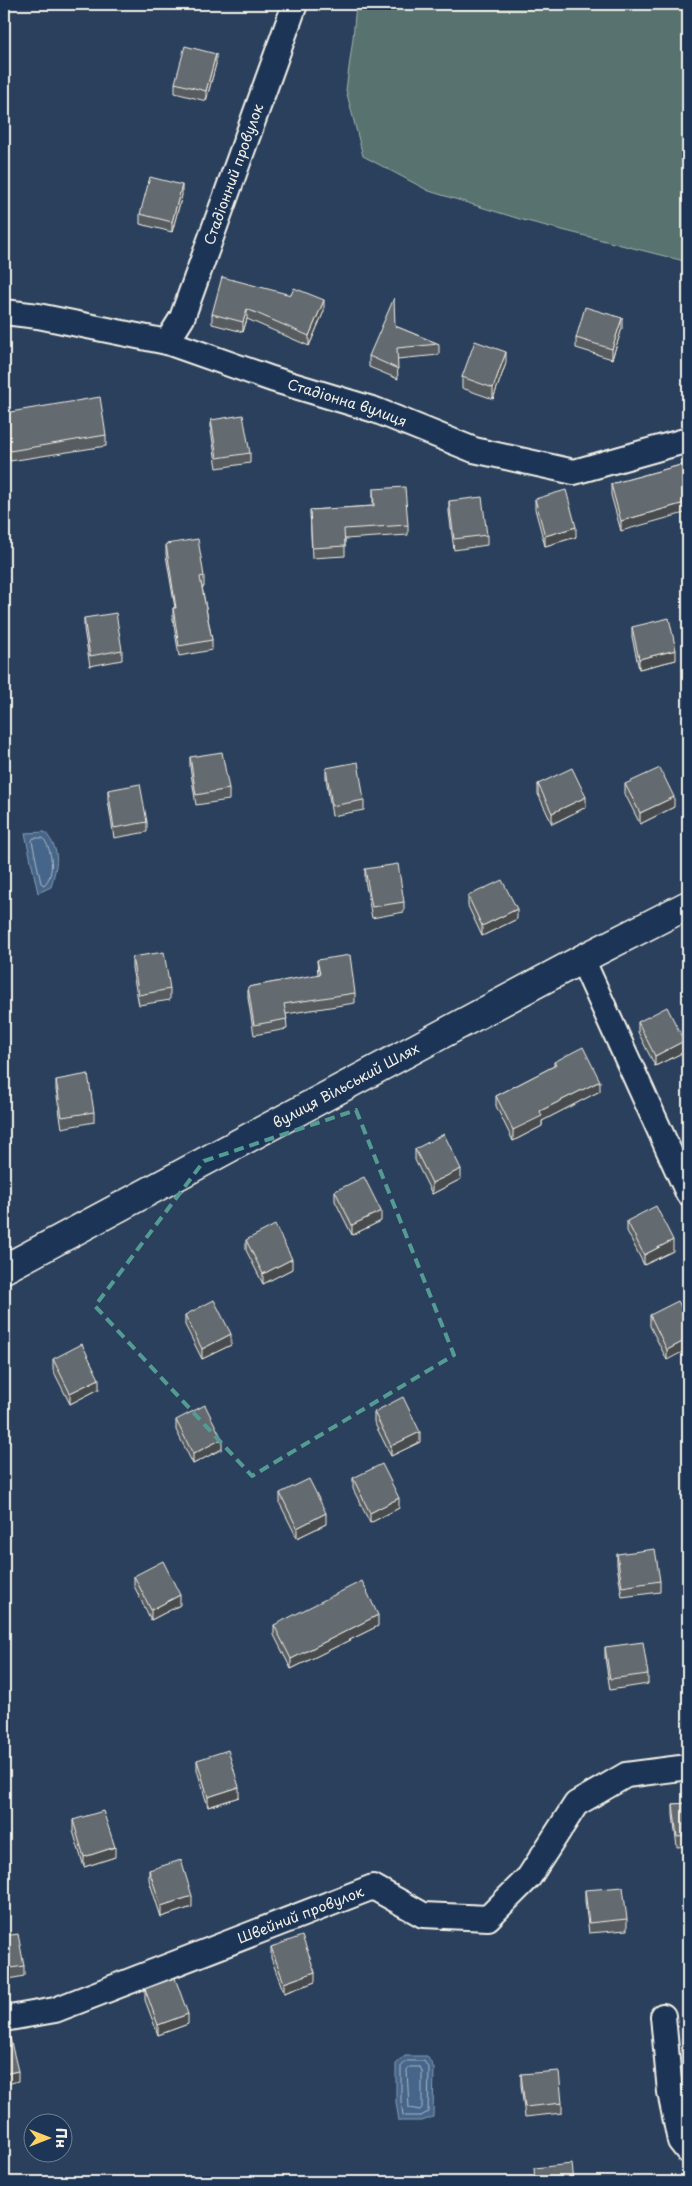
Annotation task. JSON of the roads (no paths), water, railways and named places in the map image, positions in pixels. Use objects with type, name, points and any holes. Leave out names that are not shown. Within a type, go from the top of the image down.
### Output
[{"type":"street","name":"Стадіонний провулок","points":[[167,342],[182,318],[295,4]]},
{"type":"street","name":"Стадіонна вулиця","points":[[4,312],[38,316],[167,342],[272,379],[375,410],[474,450],[574,472],[688,440]]},
{"type":"street","name":"вулиця Вільський Шлях","points":[[4,1269],[582,959],[688,905]]},
{"type":"street","points":[[582,959],[688,1193]]},
{"type":"street","name":"Швейний провулок","points":[[4,2019],[54,2010],[373,1887],[423,1915],[488,1918],[529,1877],[576,1804],[626,1775],[688,1767]]},
{"type":"street","points":[[663,2016],[670,2092],[680,2141],[688,2151]]},
{"type":"water","points":[[45,832],[54,846],[57,858],[51,887],[38,893],[25,833]]},
{"type":"water","points":[[405,2056],[427,2056],[434,2068],[433,2117],[422,2121],[399,2121],[396,2102],[396,2064]]}]
